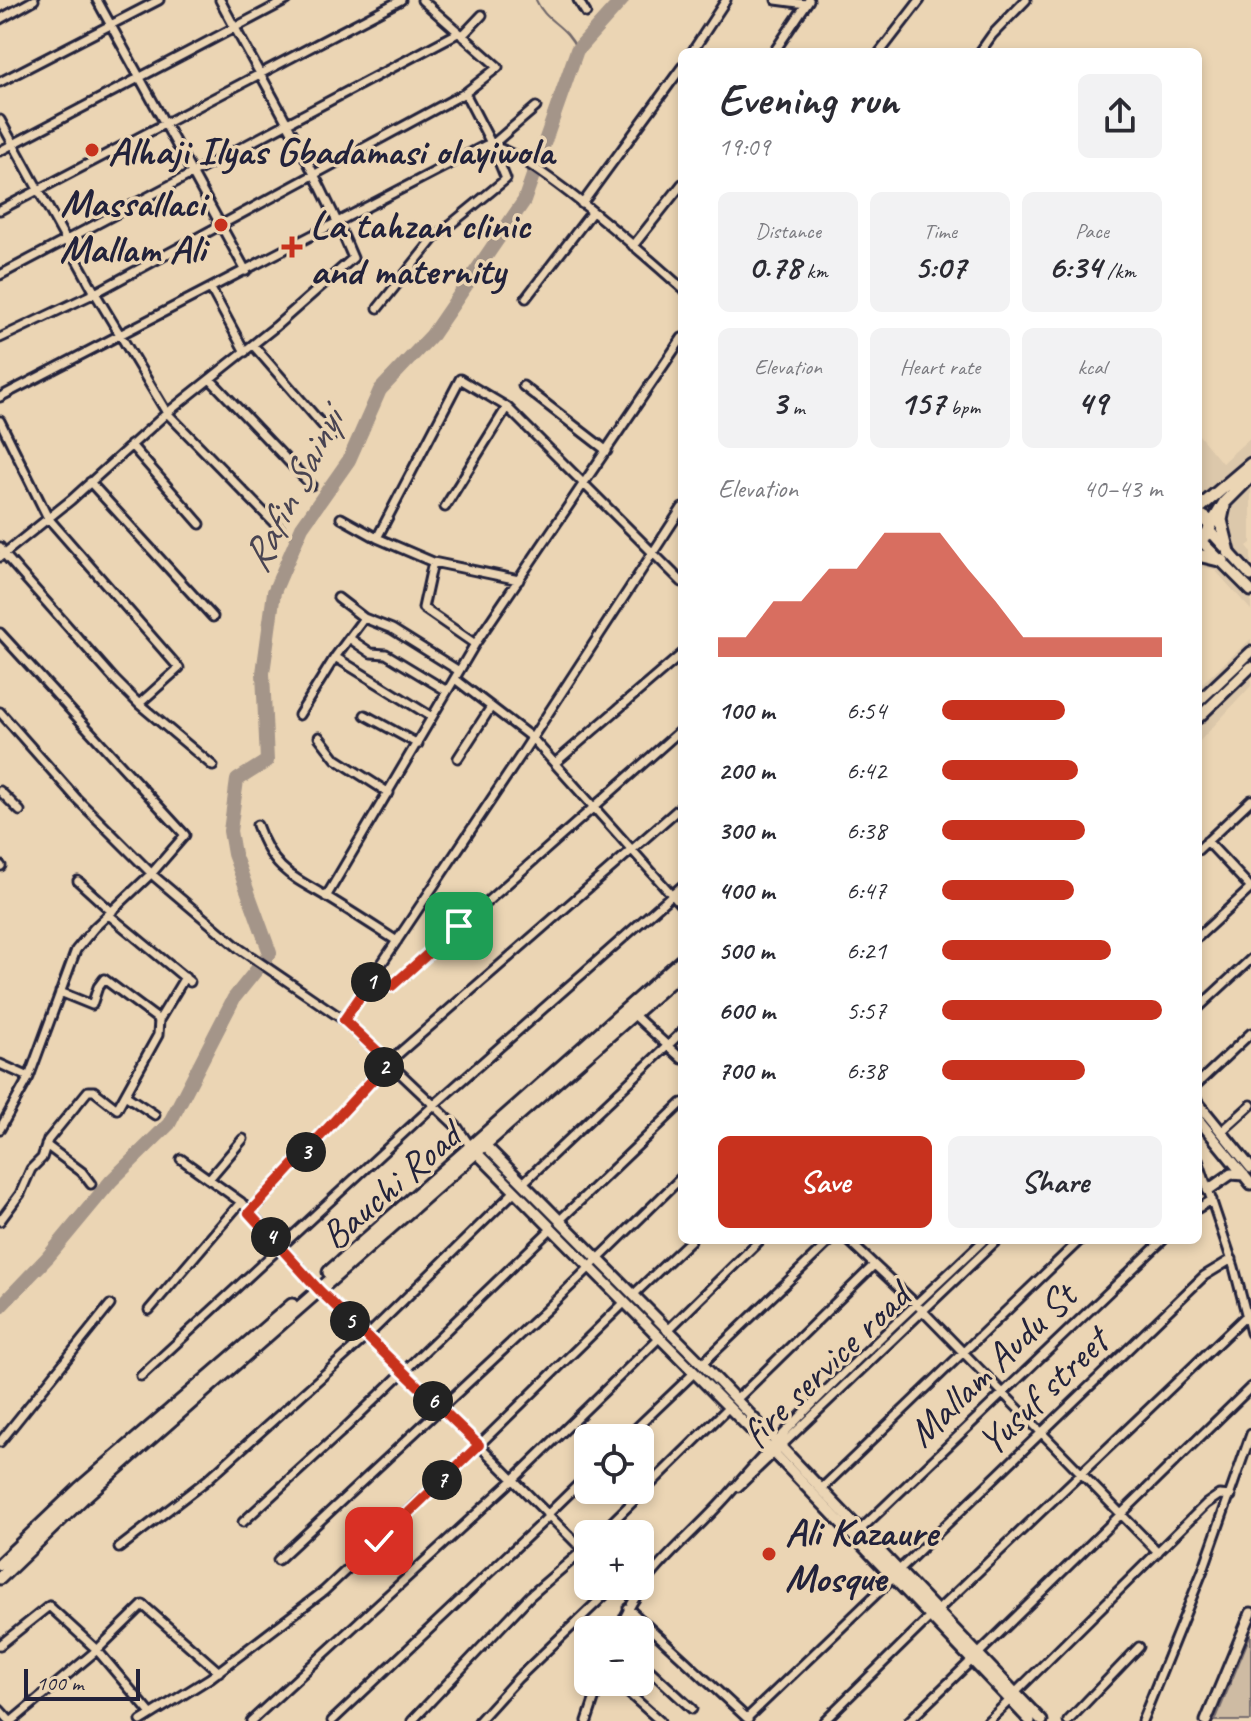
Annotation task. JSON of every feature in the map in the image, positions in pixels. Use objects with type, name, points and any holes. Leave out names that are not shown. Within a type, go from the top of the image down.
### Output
[{"type":"highway","points":[[1202,508],[1251,464]]},
{"type":"highway","points":[[1202,537],[1225,502],[1251,476]]},
{"type":"highway","points":[[1202,555],[1226,556],[1221,520],[1225,502]]},
{"type":"highway","points":[[1202,515],[1210,529]]},
{"type":"highway","name":"Bauchi Road","points":[[0,1578],[85,1496],[678,964]]},
{"type":"highway","name":"Bauchi Road","points":[[477,1145],[678,976]]},
{"type":"highway","name":"Bauchi Road","points":[[0,1564],[79,1489],[317,1288]]},
{"type":"main road","points":[[1210,529],[1251,591]]},
{"type":"main road","points":[[1202,542],[1251,576]]},
{"type":"main road","points":[[1202,698],[1251,652]]},
{"type":"main road","points":[[1202,714],[1251,667]]},
{"type":"main road","points":[[1202,1108],[1247,1172],[1251,1184]]},
{"type":"main road","points":[[1202,1123],[1247,1172]]},
{"type":"main road","points":[[477,1145],[561,1219],[633,1295],[694,1373],[728,1408],[821,1489],[896,1574]]},
{"type":"main road","points":[[477,1145],[515,1191],[624,1303],[702,1364],[775,1448],[1013,1697],[1042,1721]]},
{"type":"main road","points":[[1210,1195],[1231,1174],[1247,1172]]},
{"type":"main road","points":[[1206,1721],[1251,1613]]},
{"type":"main road","points":[[1013,1697],[1030,1721]]},
{"type":"street","points":[[0,19],[34,0]]},
{"type":"street","points":[[97,0],[246,271]]},
{"type":"street","points":[[0,82],[159,0]]},
{"type":"street","points":[[213,766],[139,704],[1,552],[48,518],[167,413],[245,352],[353,258],[287,123],[220,0]]},
{"type":"street","points":[[0,151],[287,0]]},
{"type":"street","points":[[0,210],[401,0]]},
{"type":"street","points":[[0,338],[95,293],[465,93],[498,67],[422,0]]},
{"type":"street","points":[[578,0],[586,13]]},
{"type":"street","points":[[695,48],[726,0]]},
{"type":"street","points":[[776,0],[807,2],[777,48]]},
{"type":"street","points":[[883,48],[920,0]]},
{"type":"street","points":[[983,48],[1026,0]]},
{"type":"street","points":[[0,275],[460,34],[482,15]]},
{"type":"street","points":[[582,204],[678,72]]},
{"type":"street","points":[[378,308],[434,238],[506,179],[465,93]]},
{"type":"street","points":[[0,397],[464,155],[492,145],[536,107]]},
{"type":"street","points":[[0,120],[95,293],[167,413],[280,529]]},
{"type":"street","points":[[492,145],[552,179],[678,285]]},
{"type":"street","points":[[633,246],[678,189]]},
{"type":"street","points":[[526,298],[592,212]]},
{"type":"street","points":[[211,289],[245,352]]},
{"type":"street","points":[[326,897],[475,644],[678,344]]},
{"type":"street","points":[[253,345],[332,436]]},
{"type":"street","points":[[210,379],[311,485]]},
{"type":"street","points":[[377,538],[460,379],[507,407],[678,575]]},
{"type":"street","points":[[523,386],[607,451]]},
{"type":"street","points":[[445,507],[507,407]]},
{"type":"street","points":[[0,421],[48,518],[179,668],[139,704]]},
{"type":"street","points":[[131,445],[200,524]]},
{"type":"street","points":[[90,482],[213,617]]},
{"type":"street","points":[[344,1020],[678,514]]},
{"type":"street","points":[[341,518],[377,538],[433,562],[519,580]]},
{"type":"street","points":[[433,562],[423,608],[475,644]]},
{"type":"street","points":[[338,598],[364,618],[392,629],[457,675],[491,707],[532,738],[678,902]]},
{"type":"street","points":[[299,715],[364,618]]},
{"type":"street","points":[[0,633],[185,835],[76,950],[29,1077],[0,1129]]},
{"type":"street","points":[[349,638],[371,653],[386,654],[447,691]]},
{"type":"street","points":[[335,657],[432,717]]},
{"type":"street","points":[[555,763],[678,657]]},
{"type":"street","points":[[458,758],[491,707]]},
{"type":"street","points":[[0,712],[77,799],[152,873],[240,949],[344,1020],[477,1145]]},
{"type":"street","points":[[365,715],[418,744]]},
{"type":"street","points":[[373,978],[392,986],[678,732]]},
{"type":"street","points":[[319,737],[336,759],[389,793]]},
{"type":"street","points":[[0,791],[20,811]]},
{"type":"street","points":[[1202,846],[1251,800]]},
{"type":"street","points":[[249,1213],[389,1062],[678,810]]},
{"type":"street","points":[[257,825],[263,843],[298,883],[397,941]]},
{"type":"street","points":[[1202,933],[1251,888],[1207,841]]},
{"type":"street","points":[[0,1221],[20,1194],[61,1123],[90,1089],[117,1109],[158,1035],[159,1020],[187,980],[78,881]]},
{"type":"street","points":[[141,1376],[434,1105],[678,889]]},
{"type":"street","points":[[1202,1004],[1251,959]]},
{"type":"street","points":[[60,992],[92,1005],[104,979],[159,1020]]},
{"type":"street","points":[[633,1014],[678,1056]]},
{"type":"street","points":[[1202,1079],[1251,1033]]},
{"type":"street","points":[[523,1183],[678,1036]]},
{"type":"street","points":[[0,1064],[29,1077]]},
{"type":"street","points":[[125,1095],[155,1115]]},
{"type":"street","points":[[1221,1132],[1251,1105]]},
{"type":"street","points":[[561,1219],[678,1107]]},
{"type":"street","points":[[209,1179],[243,1139]]},
{"type":"street","points":[[46,1145],[82,1172],[91,1184]]},
{"type":"street","points":[[181,1159],[241,1202],[317,1288],[574,1540]]},
{"type":"street","points":[[1202,1172],[1232,1259],[1251,1333]]},
{"type":"street","points":[[278,1560],[545,1311],[678,1181]]},
{"type":"street","points":[[119,1548],[207,1480],[366,1337],[515,1191]]},
{"type":"street","points":[[1202,1204],[1210,1195]]},
{"type":"street","points":[[149,1310],[241,1202]]},
{"type":"street","points":[[243,1522],[552,1228]]},
{"type":"street","points":[[633,1295],[687,1244]]},
{"type":"street","points":[[251,1721],[513,1480],[756,1244]]},
{"type":"street","points":[[702,1364],[827,1244]]},
{"type":"street","points":[[852,1244],[923,1311],[1158,1552]]},
{"type":"street","points":[[775,1448],[980,1244]]},
{"type":"street","name":"fire service road","points":[[654,1571],[775,1448],[993,1244]]},
{"type":"street","points":[[821,1489],[1076,1244]]},
{"type":"street","name":"Mallam Audu St","points":[[860,1530],[1159,1244]]},
{"type":"street","name":"Yusuf street","points":[[749,1720],[1204,1276],[1232,1259]]},
{"type":"street","points":[[736,1400],[874,1265]]},
{"type":"street","points":[[141,1721],[219,1672],[324,1591],[624,1303]]},
{"type":"street","points":[[0,1442],[110,1305]]},
{"type":"street","points":[[824,1721],[1247,1315]]},
{"type":"street","points":[[641,1424],[694,1373]]},
{"type":"street","points":[[909,1721],[1251,1387]]},
{"type":"street","points":[[614,1520],[728,1408]]},
{"type":"street","points":[[1142,1721],[1231,1496],[1251,1434]]},
{"type":"street","points":[[332,1721],[574,1489]]},
{"type":"street","points":[[988,1721],[1213,1498],[1231,1496]]},
{"type":"street","points":[[412,1721],[530,1596],[574,1560]]},
{"type":"street","points":[[479,1721],[518,1678],[599,1600]]},
{"type":"street","name":"fire service road","points":[[625,1616],[632,1600]]},
{"type":"street","points":[[0,1710],[11,1721],[97,1650],[143,1605],[219,1672]]},
{"type":"street","points":[[0,1645],[49,1606],[97,1650],[151,1714]]},
{"type":"street","points":[[628,1608],[749,1720]]},
{"type":"street","points":[[1068,1721],[1139,1647]]},
{"type":"street","points":[[654,1674],[692,1709]]},
{"type":"street","points":[[587,1721],[595,1696]]},
{"type":"street","points":[[632,1696],[660,1721]]},
{"type":"shaded area","points":[[1251,437],[1251,543],[1247,546],[1251,551],[1251,610],[1214,569],[1202,568],[1202,439],[1222,463]]},
{"type":"shaded area","points":[[1251,639],[1251,686],[1202,739],[1202,683]]},
{"type":"shaded area","points":[[1251,1633],[1251,1721],[1215,1721]]},
{"type":"waterway","points":[[536,0],[545,14],[567,34],[577,50]]},
{"type":"waterway","name":"Rafin Sainyi","points":[[0,1307],[48,1257],[111,1181],[169,1124],[234,998],[270,953],[234,854],[230,831],[237,780],[267,761],[263,673],[274,592],[302,527],[349,460],[380,390],[432,335],[524,201],[577,50],[622,0]]},
{"type":"place","name":"Alhaji Ilyas Gbadamasi olayiwola","points":[[92,150]]},
{"type":"place","name":"Massallaci Mallam Ali","points":[[221,225]]},
{"type":"place","name":"La tahzan clinic and maternity","points":[[292,247]]},
{"type":"place","name":"Ali Kazaure Mosque","points":[[769,1554]]},
{"type":"route","points":[[379,1541],[479,1445],[319,1290],[249,1213],[389,1062],[344,1020],[373,978],[392,986],[459,926]]}]
